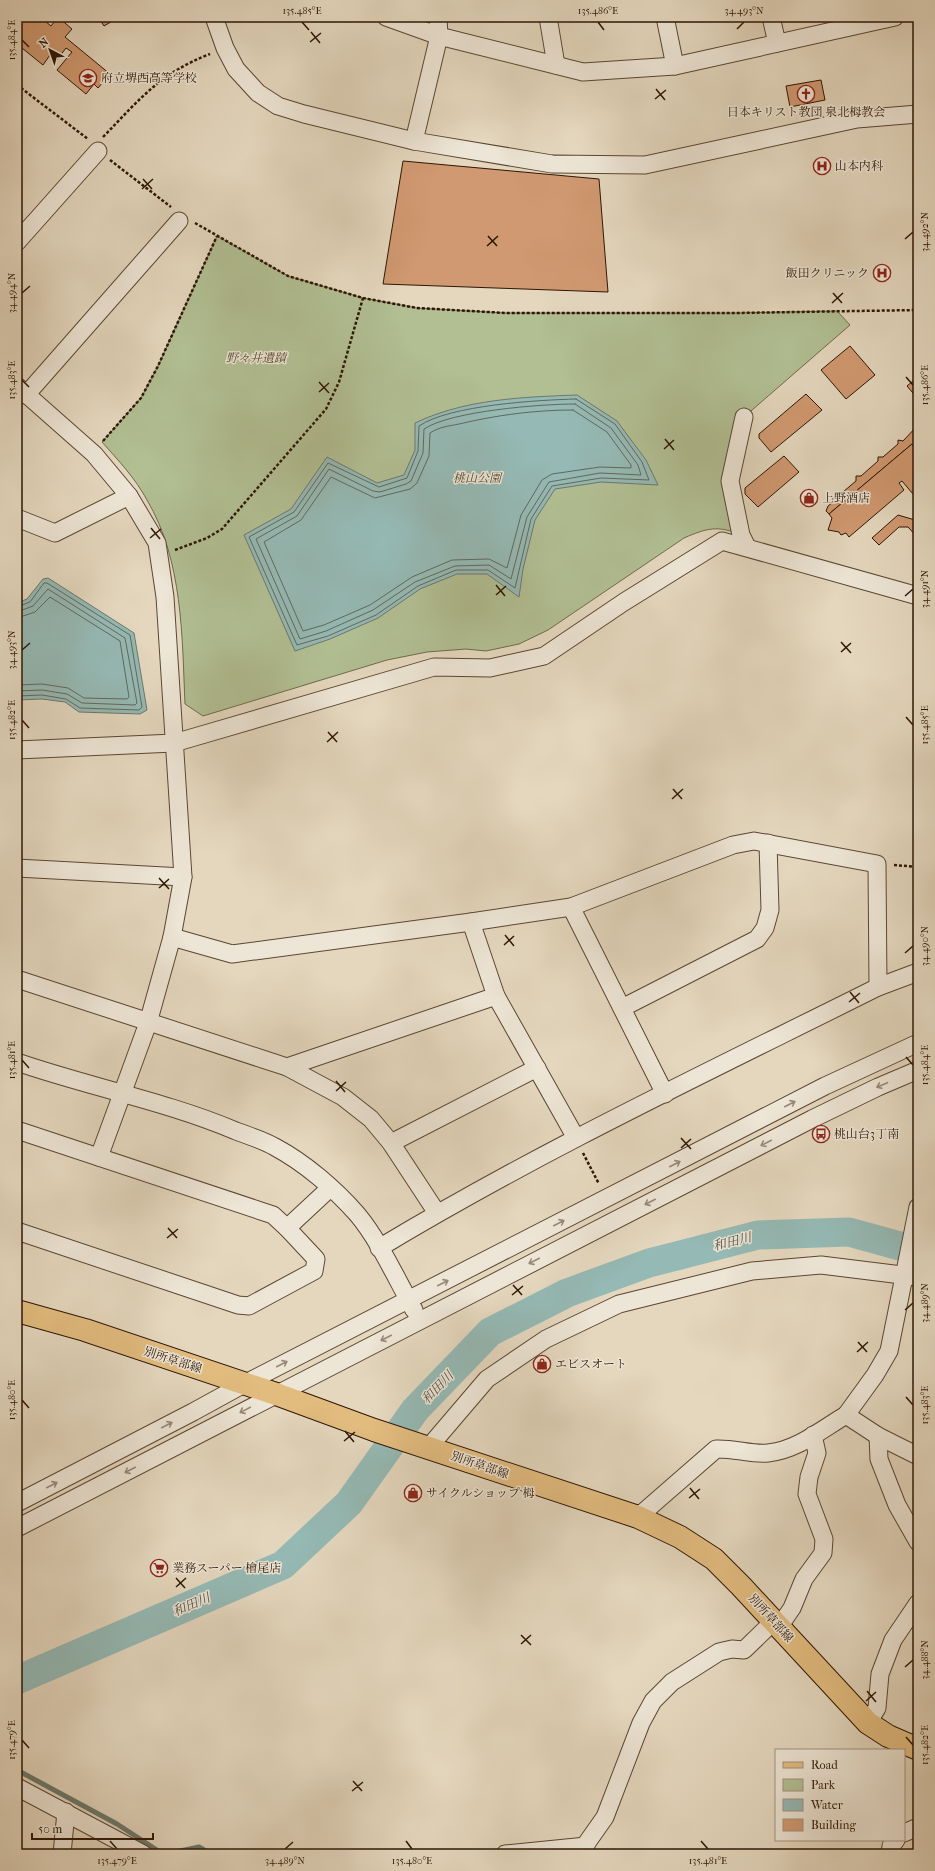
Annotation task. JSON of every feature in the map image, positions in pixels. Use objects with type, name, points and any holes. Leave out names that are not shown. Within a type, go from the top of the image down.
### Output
[{"type":"main road","name":"別所草部線","points":[[17,1312],[85,1330],[276,1394],[374,1430],[638,1517],[680,1537],[714,1559],[868,1723],[888,1736],[918,1749]]},
{"type":"street","points":[[214,17],[225,48],[236,69],[258,93],[278,106],[304,114],[414,141],[552,164],[645,165],[857,119],[918,114]]},
{"type":"street","points":[[386,17],[439,36],[583,72],[675,66],[874,19],[894,17]]},
{"type":"street","points":[[414,141],[439,36],[438,17]]},
{"type":"street","points":[[548,17],[556,66]]},
{"type":"street","points":[[665,17],[675,66]]},
{"type":"street","points":[[771,17],[777,43]]},
{"type":"street","points":[[17,242],[97,148]]},
{"type":"street","points":[[99,1157],[148,1023],[172,937],[183,877],[165,597],[157,543],[130,496],[94,454],[22,390],[182,218]]},
{"type":"street","points":[[744,417],[730,481],[741,535],[747,547]]},
{"type":"street","points":[[17,518],[55,533],[130,496]]},
{"type":"street","points":[[17,750],[174,743],[434,667],[490,668],[544,656],[624,602],[722,541],[918,596]]},
{"type":"street","points":[[172,937],[232,954],[571,907],[733,845],[754,841],[877,864],[878,987]]},
{"type":"street","points":[[622,1008],[757,939],[765,928],[770,910],[768,843]]},
{"type":"street","points":[[17,868],[183,877]]},
{"type":"street","points":[[571,907],[665,1094]]},
{"type":"street","points":[[471,922],[496,996],[576,1138]]},
{"type":"street","points":[[379,1248],[437,1213],[576,1138],[878,987],[918,972]]},
{"type":"street","points":[[17,979],[148,1023],[287,1067],[344,1097],[371,1119],[391,1143],[437,1213]]},
{"type":"street","points":[[287,1067],[496,996]]},
{"type":"street","points":[[17,1502],[825,1086],[918,1043]]},
{"type":"street","points":[[17,1062],[55,1076],[191,1113],[275,1147],[304,1166],[358,1215],[379,1248],[420,1321]]},
{"type":"street","points":[[391,1143],[537,1068]]},
{"type":"street","points":[[17,1528],[812,1119],[878,1087],[918,1070]]},
{"type":"street","points":[[17,1130],[273,1215],[316,1259],[314,1271],[250,1306],[238,1304],[17,1231]]},
{"type":"street","points":[[287,1228],[330,1188]]},
{"type":"street","points":[[638,1517],[716,1449],[730,1448],[767,1453],[791,1448],[846,1416],[875,1375],[889,1351],[911,1276],[917,1211]]},
{"type":"street","points":[[424,1446],[487,1379],[546,1339],[619,1304],[686,1287],[760,1271],[821,1265],[911,1276]]},
{"type":"street","points":[[846,1416],[878,1436],[918,1456]]},
{"type":"street","points":[[505,1854],[582,1850],[605,1817],[641,1723],[653,1701],[672,1682],[719,1652],[732,1649],[744,1650],[776,1624],[792,1608],[804,1579],[823,1553],[824,1539],[807,1494],[809,1477],[817,1453],[813,1435]]},
{"type":"street","points":[[878,1436],[879,1459],[897,1505],[918,1542]]},
{"type":"street","points":[[868,1723],[877,1708],[880,1674],[893,1640],[918,1603]]},
{"type":"street","points":[[17,1787],[143,1854]]},
{"type":"street","points":[[62,1854],[66,1812]]},
{"type":"street","points":[[905,1833],[918,1827]]},
{"type":"street","points":[[890,1854],[890,1846],[895,1841]]},
{"type":"path","points":[[97,148],[153,85],[192,61],[225,48]]},
{"type":"path","points":[[17,85],[182,218],[288,276],[363,298],[417,308],[506,313],[735,313],[918,310]]},
{"type":"path","points":[[94,454],[106,436],[141,398],[158,366],[217,236]]},
{"type":"path","points":[[159,555],[207,538],[222,529],[326,409],[339,382],[363,298]]},
{"type":"path","points":[[877,864],[918,867]]},
{"type":"path","points":[[576,1138],[607,1199]]},
{"type":"green space","name":"桃山公園","points":[[217,236],[288,276],[363,298],[417,308],[506,313],[735,313],[837,311],[850,325],[744,417],[730,481],[741,535],[726,530],[712,529],[684,538],[548,630],[519,644],[486,651],[466,649],[427,652],[387,660],[203,716],[185,704],[183,652],[178,599],[168,548],[159,523],[137,484],[102,442],[141,398],[158,366]]},
{"type":"water","points":[[577,395],[617,421],[646,460],[658,485],[601,482],[555,489],[535,520],[523,569],[519,597],[487,574],[457,574],[420,589],[378,618],[330,639],[295,651],[244,535],[291,509],[327,457],[377,483],[404,475],[415,450],[415,423],[434,415],[474,404],[515,398]]},
{"type":"water","points":[[48,578],[134,633],[147,710],[140,714],[79,712],[65,702],[42,699],[17,700],[17,603],[27,599],[43,579]]},
{"type":"building","name":"府立堺西高等学校","points":[[17,17],[40,17],[51,26],[58,17],[72,29],[65,37],[110,74],[98,88],[94,84],[86,94],[57,70],[72,52],[66,48],[56,61],[50,55],[43,65],[17,44]]},
{"type":"building","points":[[98,17],[119,17],[104,26]]},
{"type":"building","points":[[821,80],[825,100],[790,107],[786,86]]},
{"type":"building","points":[[403,161],[599,179],[608,292],[383,284]]},
{"type":"building","points":[[850,346],[875,375],[846,399],[821,370]]},
{"type":"building","points":[[918,377],[918,399],[907,386]]},
{"type":"building","points":[[806,394],[822,410],[771,452],[759,438],[759,434]]},
{"type":"building","points":[[918,425],[918,439],[916,440],[918,442],[918,452],[912,444],[829,514],[826,511],[828,506],[833,502],[833,497],[837,497],[856,481],[856,476],[861,476],[878,461],[878,457],[883,457],[898,444],[898,440],[903,441]]},
{"type":"building","points":[[912,444],[918,452],[918,500],[902,481],[899,483],[904,490],[849,537],[846,533],[841,535],[839,532],[828,530],[832,518],[829,514]]},
{"type":"building","points":[[784,456],[799,472],[758,507],[745,494],[745,488]]},
{"type":"building","points":[[898,515],[915,520],[918,523],[918,538],[908,527],[899,527],[879,545],[872,538]]},
{"type":"waterway","name":"和田川","points":[[17,1680],[283,1565],[349,1503],[415,1410],[490,1332],[567,1293],[649,1263],[758,1235],[849,1232],[918,1251]]},
{"type":"waterway","points":[[17,1770],[117,1824],[163,1854]]},
{"type":"waterway","points":[[166,1854],[199,1847],[211,1854]]},
{"type":"place","name":"府立堺西高等学校","points":[[88,78]]},
{"type":"place","name":"日本キリスト教団 泉北栂教会","points":[[806,94]]},
{"type":"place","name":"山本内科","points":[[822,166]]},
{"type":"place","name":"飯田クリニック","points":[[882,273]]},
{"type":"place","name":"上野酒店","points":[[809,498]]},
{"type":"place","name":"桃山台3丁南","points":[[821,1134]]},
{"type":"place","name":"エビスオート","points":[[542,1364]]},
{"type":"place","name":"サイクルショップ 栂","points":[[413,1493]]},
{"type":"place","name":"業務スーパー 檜尾店","points":[[159,1568]]},
{"type":"park label","name":"野々井遺蹟","points":[[256,358]]}]
